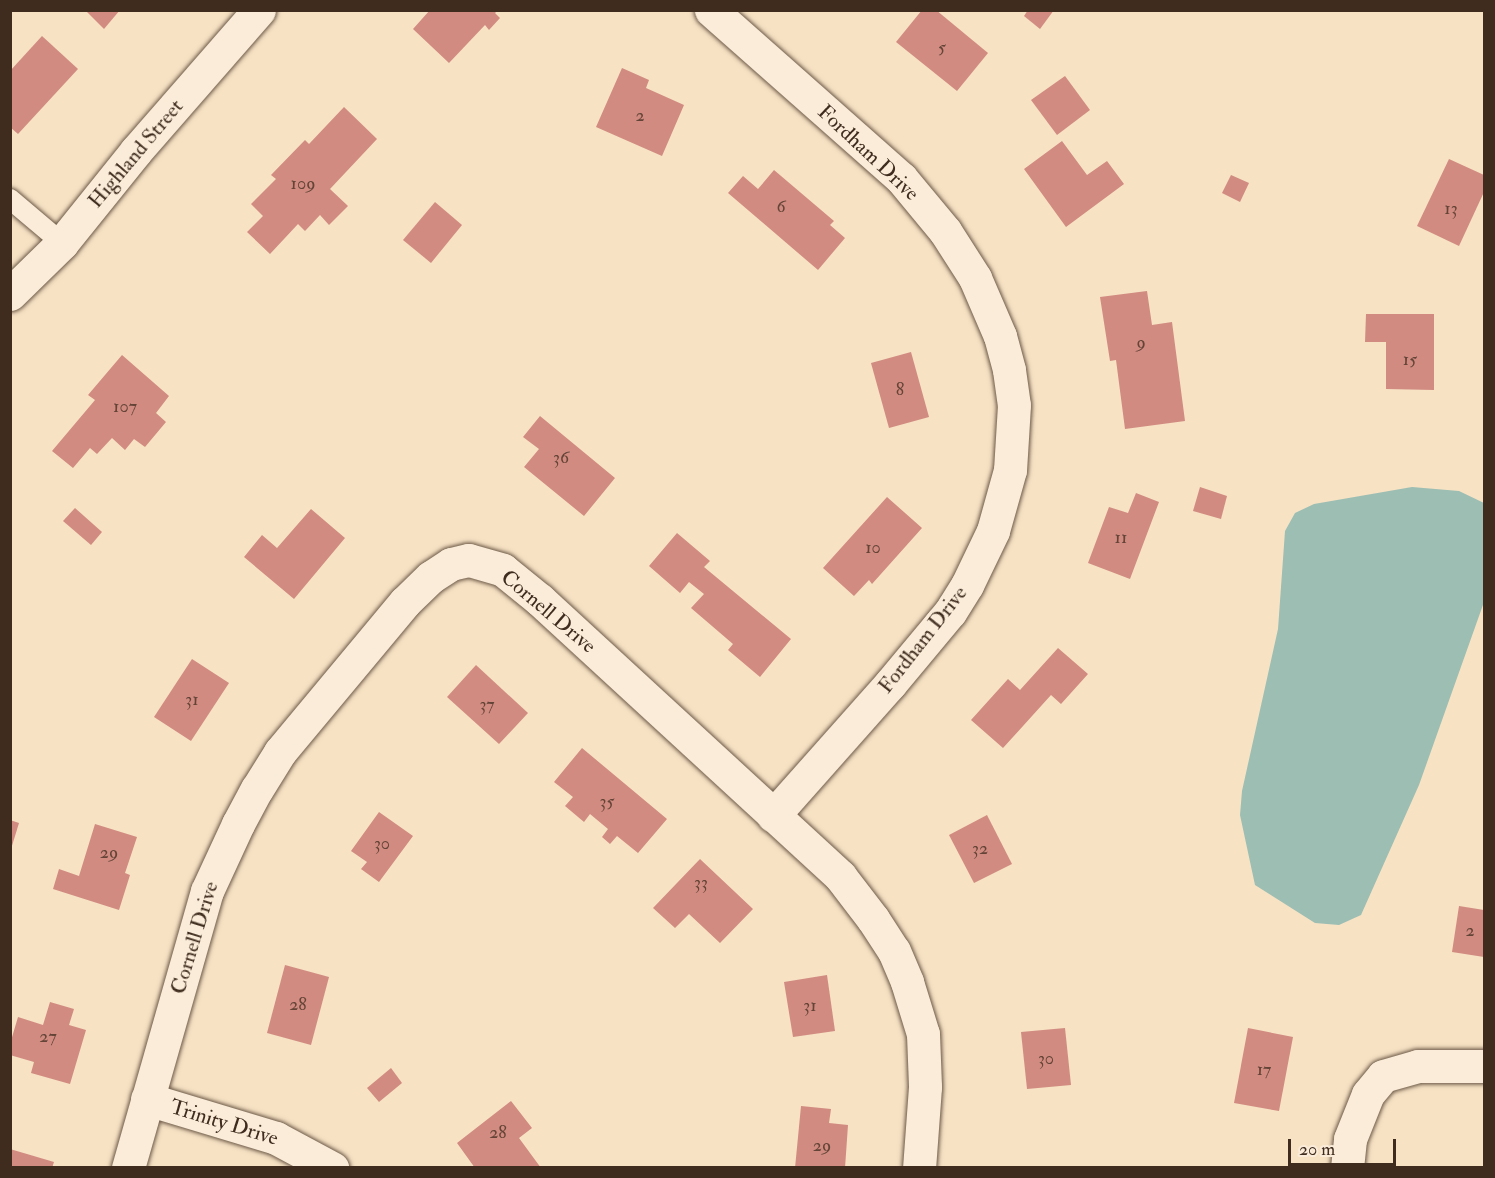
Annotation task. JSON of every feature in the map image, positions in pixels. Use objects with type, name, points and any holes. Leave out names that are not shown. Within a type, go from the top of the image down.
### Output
[{"type":"street","name":"Highland Street","points":[[10,294],[62,243],[136,151],[259,10]]},
{"type":"street","name":"Fordham Drive","points":[[711,10],[901,178],[945,231],[975,278],[999,336],[1009,370],[1014,405],[1010,470],[993,531],[967,585],[950,612],[890,684],[773,816]]},
{"type":"street","name":"Cornell Drive","points":[[128,1167],[207,891],[252,798],[280,752],[405,602],[431,577],[452,564],[469,560],[503,570],[520,583],[840,876],[882,933],[907,982],[918,1012],[925,1059],[924,1111],[919,1167]]},
{"type":"street","points":[[1347,1167],[1350,1139],[1368,1094],[1382,1077],[1418,1066],[1485,1066]]},
{"type":"street","name":"Trinity Drive","points":[[147,1100],[276,1138],[332,1167]]},
{"type":"lane","points":[[10,199],[62,243]]},
{"type":"water","points":[[1412,487],[1459,491],[1484,503],[1484,602],[1419,785],[1361,915],[1339,925],[1315,923],[1255,885],[1240,815],[1242,791],[1278,629],[1285,531],[1295,513],[1314,504]]},
{"type":"building","points":[[85,10],[120,10],[104,29]]},
{"type":"building","points":[[430,10],[498,10],[495,13],[500,18],[489,30],[485,25],[449,63],[413,29]]},
{"type":"building","points":[[922,10],[936,10],[988,53],[957,91],[896,42]]},
{"type":"building","points":[[1028,10],[1054,10],[1040,29],[1024,16]]},
{"type":"building","points":[[42,36],[78,69],[18,134],[10,127],[10,71]]},
{"type":"building","points":[[622,68],[649,80],[646,88],[684,105],[662,156],[596,127]]},
{"type":"building","points":[[1065,76],[1090,110],[1057,135],[1031,100]]},
{"type":"building","points":[[344,107],[377,139],[330,189],[348,206],[329,225],[320,215],[305,231],[298,224],[270,254],[247,232],[263,216],[251,204],[276,179],[271,175],[305,140],[309,144]]},
{"type":"building","points":[[1062,141],[1087,175],[1107,161],[1124,184],[1066,227],[1024,169]]},
{"type":"building","points":[[1449,159],[1484,175],[1484,192],[1459,246],[1417,226]]},
{"type":"building","points":[[774,170],[834,221],[830,225],[845,238],[818,270],[728,193],[743,176],[758,189]]},
{"type":"building","points":[[1231,175],[1249,183],[1240,202],[1222,193]]},
{"type":"building","points":[[435,202],[462,225],[431,263],[403,240]]},
{"type":"building","points":[[1147,291],[1152,325],[1172,322],[1185,421],[1125,429],[1116,360],[1110,361],[1100,297]]},
{"type":"building","points":[[1366,314],[1434,314],[1434,390],[1386,389],[1386,342],[1365,342]]},
{"type":"building","points":[[911,352],[929,417],[889,428],[871,363]]},
{"type":"building","points":[[122,355],[169,396],[156,413],[166,422],[145,447],[134,439],[125,450],[112,438],[97,454],[90,448],[73,468],[52,451],[95,400],[88,395]]},
{"type":"building","points":[[540,416],[615,478],[584,516],[524,467],[539,449],[523,437]]},
{"type":"building","points":[[1200,487],[1227,496],[1221,519],[1193,511]]},
{"type":"building","points":[[1136,493],[1159,502],[1130,579],[1088,563],[1109,507],[1128,513]]},
{"type":"building","points":[[887,497],[922,528],[872,584],[869,580],[854,596],[823,568]]},
{"type":"building","points":[[75,508],[102,532],[91,545],[63,521]]},
{"type":"building","points":[[311,509],[345,538],[294,599],[244,557],[262,535],[277,548]]},
{"type":"building","points":[[677,533],[710,561],[704,567],[791,639],[760,677],[728,650],[733,644],[691,608],[704,594],[689,582],[680,593],[649,566]]},
{"type":"building","points":[[1058,648],[1088,674],[1061,704],[1051,695],[1003,748],[971,720],[1008,679],[1020,690]]},
{"type":"building","points":[[192,659],[229,683],[191,741],[154,717]]},
{"type":"building","points":[[476,665],[528,713],[499,744],[447,697]]},
{"type":"building","points":[[582,748],[667,819],[638,853],[617,836],[610,844],[602,837],[608,829],[590,814],[584,822],[565,806],[573,797],[554,782]]},
{"type":"building","points":[[379,812],[413,836],[379,882],[361,869],[367,862],[351,851]]},
{"type":"building","points":[[987,815],[1012,864],[974,883],[949,835]]},
{"type":"building","points":[[10,820],[19,823],[11,849],[10,849]]},
{"type":"building","points":[[95,824],[137,837],[125,873],[130,875],[119,910],[53,889],[59,869],[79,876]]},
{"type":"building","points":[[700,859],[753,909],[720,943],[689,914],[675,928],[653,908]]},
{"type":"building","points":[[1459,906],[1484,910],[1484,957],[1452,952]]},
{"type":"building","points":[[285,965],[329,977],[311,1045],[267,1033]]},
{"type":"building","points":[[827,975],[835,1031],[793,1037],[784,982]]},
{"type":"building","points":[[50,1002],[74,1009],[69,1025],[86,1030],[70,1084],[31,1073],[34,1062],[10,1055],[10,1044],[18,1017],[43,1025]]},
{"type":"building","points":[[1065,1028],[1071,1085],[1027,1089],[1021,1032]]},
{"type":"building","points":[[1248,1028],[1293,1037],[1279,1111],[1234,1103]]},
{"type":"building","points":[[391,1068],[402,1083],[379,1102],[367,1088]]},
{"type":"building","points":[[511,1101],[532,1128],[519,1138],[541,1168],[475,1168],[457,1143]]},
{"type":"building","points":[[801,1106],[831,1109],[829,1123],[848,1125],[845,1168],[795,1168]]},
{"type":"building","points":[[10,1149],[54,1162],[52,1168],[10,1168]]}]
